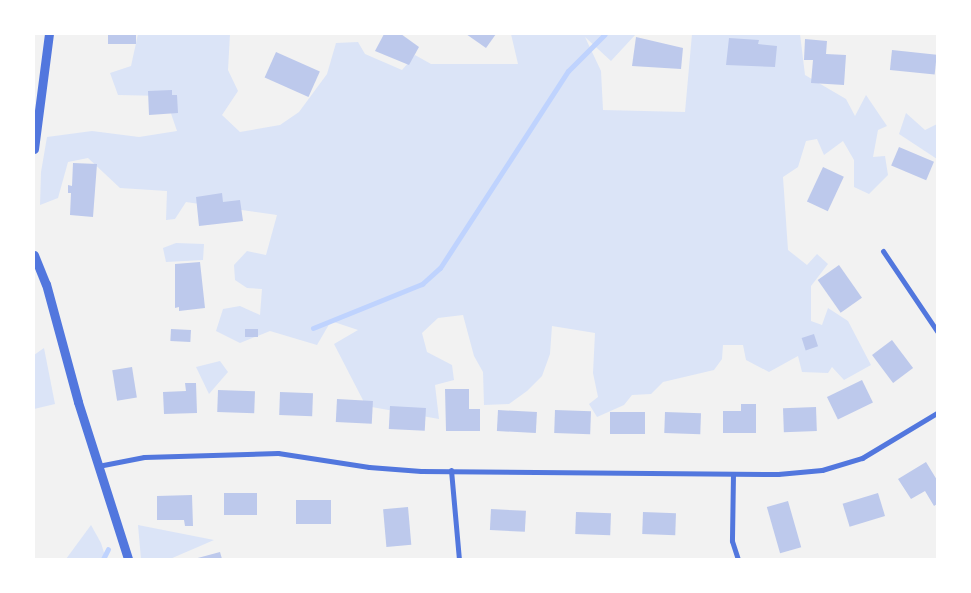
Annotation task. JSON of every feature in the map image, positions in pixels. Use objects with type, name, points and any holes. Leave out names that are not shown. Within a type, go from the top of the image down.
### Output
[{"type":"street","points":[[34,148],[49,34]]},
{"type":"street","points":[[883,251],[937,331]]},
{"type":"street","points":[[34,255],[46,284],[98,466],[128,559]]},
{"type":"street","points":[[98,466],[144,457],[278,453],[369,467],[451,470],[778,474],[822,470],[862,458],[937,413]]},
{"type":"street","points":[[451,470],[459,559]]},
{"type":"street","points":[[733,474],[732,541],[738,559]]},
{"type":"shaded area","points":[[138,34],[230,34],[228,70],[238,91],[222,115],[240,132],[280,125],[299,112],[327,74],[336,43],[358,42],[365,54],[402,70],[415,55],[431,64],[518,64],[511,34],[636,34],[611,61],[585,37],[601,71],[603,110],[685,112],[692,34],[800,34],[805,75],[846,99],[855,116],[866,95],[887,126],[878,130],[873,157],[885,156],[888,175],[869,194],[854,187],[854,160],[843,141],[824,155],[817,139],[806,141],[798,167],[783,177],[788,250],[807,265],[817,254],[828,264],[811,286],[811,321],[822,325],[828,308],[848,321],[871,365],[844,380],[832,367],[828,373],[802,372],[798,356],[769,372],[746,360],[743,345],[723,345],[722,359],[714,370],[663,382],[651,394],[632,395],[624,405],[597,417],[589,404],[598,397],[593,373],[595,333],[552,326],[550,354],[542,376],[527,391],[509,404],[484,405],[483,372],[474,356],[463,315],[438,318],[422,333],[427,352],[452,365],[454,380],[435,385],[439,419],[366,406],[334,344],[358,330],[331,321],[317,345],[270,331],[240,343],[216,331],[223,309],[240,306],[260,315],[262,289],[247,288],[235,280],[234,265],[247,251],[266,255],[277,215],[186,202],[175,219],[166,220],[167,191],[120,188],[88,158],[68,162],[58,198],[40,205],[41,172],[47,137],[92,131],[139,137],[177,131],[165,96],[118,95],[110,73],[131,66]]},
{"type":"shaded area","points":[[906,113],[925,130],[937,124],[937,159],[899,134]]},
{"type":"shaded area","points":[[176,243],[204,244],[203,260],[166,262],[163,248]]},
{"type":"shaded area","points":[[44,348],[55,404],[34,409],[34,355]]},
{"type":"shaded area","points":[[220,361],[228,372],[209,394],[196,367]]},
{"type":"shaded area","points":[[91,525],[101,543],[106,559],[66,559]]},
{"type":"shaded area","points":[[138,525],[214,540],[170,559],[141,559]]},
{"type":"building","points":[[108,34],[136,34],[136,44],[108,44]]},
{"type":"building","points":[[384,34],[401,34],[419,47],[409,65],[375,51]]},
{"type":"building","points":[[466,34],[496,34],[486,48]]},
{"type":"building","points":[[636,37],[683,48],[681,69],[632,66]]},
{"type":"building","points":[[729,38],[759,40],[758,44],[777,46],[775,67],[726,65]]},
{"type":"building","points":[[805,39],[827,41],[826,54],[846,55],[844,85],[811,83],[813,60],[804,60]]},
{"type":"building","points":[[892,50],[937,55],[935,75],[890,70]]},
{"type":"building","points":[[276,52],[320,72],[308,97],[265,78]]},
{"type":"building","points":[[172,90],[172,95],[177,95],[178,113],[149,115],[148,91]]},
{"type":"building","points":[[899,147],[934,162],[926,180],[891,165]]},
{"type":"building","points":[[73,163],[97,164],[93,217],[70,215],[71,193],[68,193],[68,185],[72,186]]},
{"type":"building","points":[[823,167],[844,177],[828,211],[807,201]]},
{"type":"building","points":[[222,193],[223,202],[240,200],[243,221],[199,226],[196,197]]},
{"type":"building","points":[[200,262],[205,308],[179,311],[179,307],[175,308],[175,264]]},
{"type":"building","points":[[839,265],[862,298],[841,313],[818,280]]},
{"type":"building","points":[[171,329],[191,330],[190,342],[170,341]]},
{"type":"building","points":[[245,329],[258,329],[258,337],[245,337]]},
{"type":"building","points":[[814,334],[818,346],[806,350],[802,338]]},
{"type":"building","points":[[892,340],[913,368],[893,383],[872,355]]},
{"type":"building","points":[[132,367],[137,398],[117,401],[112,370]]},
{"type":"building","points":[[862,380],[873,402],[838,420],[827,397]]},
{"type":"building","points":[[185,383],[196,383],[197,413],[164,414],[163,392],[186,391]]},
{"type":"building","points":[[445,389],[469,389],[469,409],[480,409],[480,431],[446,431]]},
{"type":"building","points":[[218,390],[255,391],[254,413],[217,412]]},
{"type":"building","points":[[280,392],[313,393],[312,416],[279,415]]},
{"type":"building","points":[[337,399],[373,401],[372,424],[336,422]]},
{"type":"building","points":[[741,404],[756,404],[756,433],[723,433],[723,411],[741,411]]},
{"type":"building","points":[[390,406],[426,408],[425,431],[389,429]]},
{"type":"building","points":[[816,407],[817,431],[784,432],[783,408]]},
{"type":"building","points":[[498,410],[537,412],[536,433],[497,431]]},
{"type":"building","points":[[555,410],[591,411],[590,434],[554,433]]},
{"type":"building","points":[[610,412],[645,412],[645,434],[610,434]]},
{"type":"building","points":[[665,412],[701,413],[700,434],[664,433]]},
{"type":"building","points":[[926,462],[937,480],[937,504],[934,506],[925,491],[911,499],[898,479]]},
{"type":"building","points":[[224,493],[257,493],[257,515],[224,515]]},
{"type":"building","points":[[878,493],[885,516],[850,527],[843,504]]},
{"type":"building","points":[[192,495],[193,526],[185,526],[184,520],[157,520],[157,496]]},
{"type":"building","points":[[296,500],[331,500],[331,524],[296,524]]},
{"type":"building","points":[[788,501],[801,547],[780,553],[767,507]]},
{"type":"building","points":[[408,507],[411,545],[386,547],[383,509]]},
{"type":"building","points":[[491,509],[526,511],[525,532],[490,530]]},
{"type":"building","points":[[576,512],[611,513],[610,535],[575,534]]},
{"type":"building","points":[[643,512],[676,513],[675,535],[642,534]]},
{"type":"building","points":[[220,552],[222,559],[194,559]]},
{"type":"waterway","points":[[313,328],[422,284],[440,268],[568,71],[605,34]]},
{"type":"waterway","points":[[103,559],[108,549]]}]
